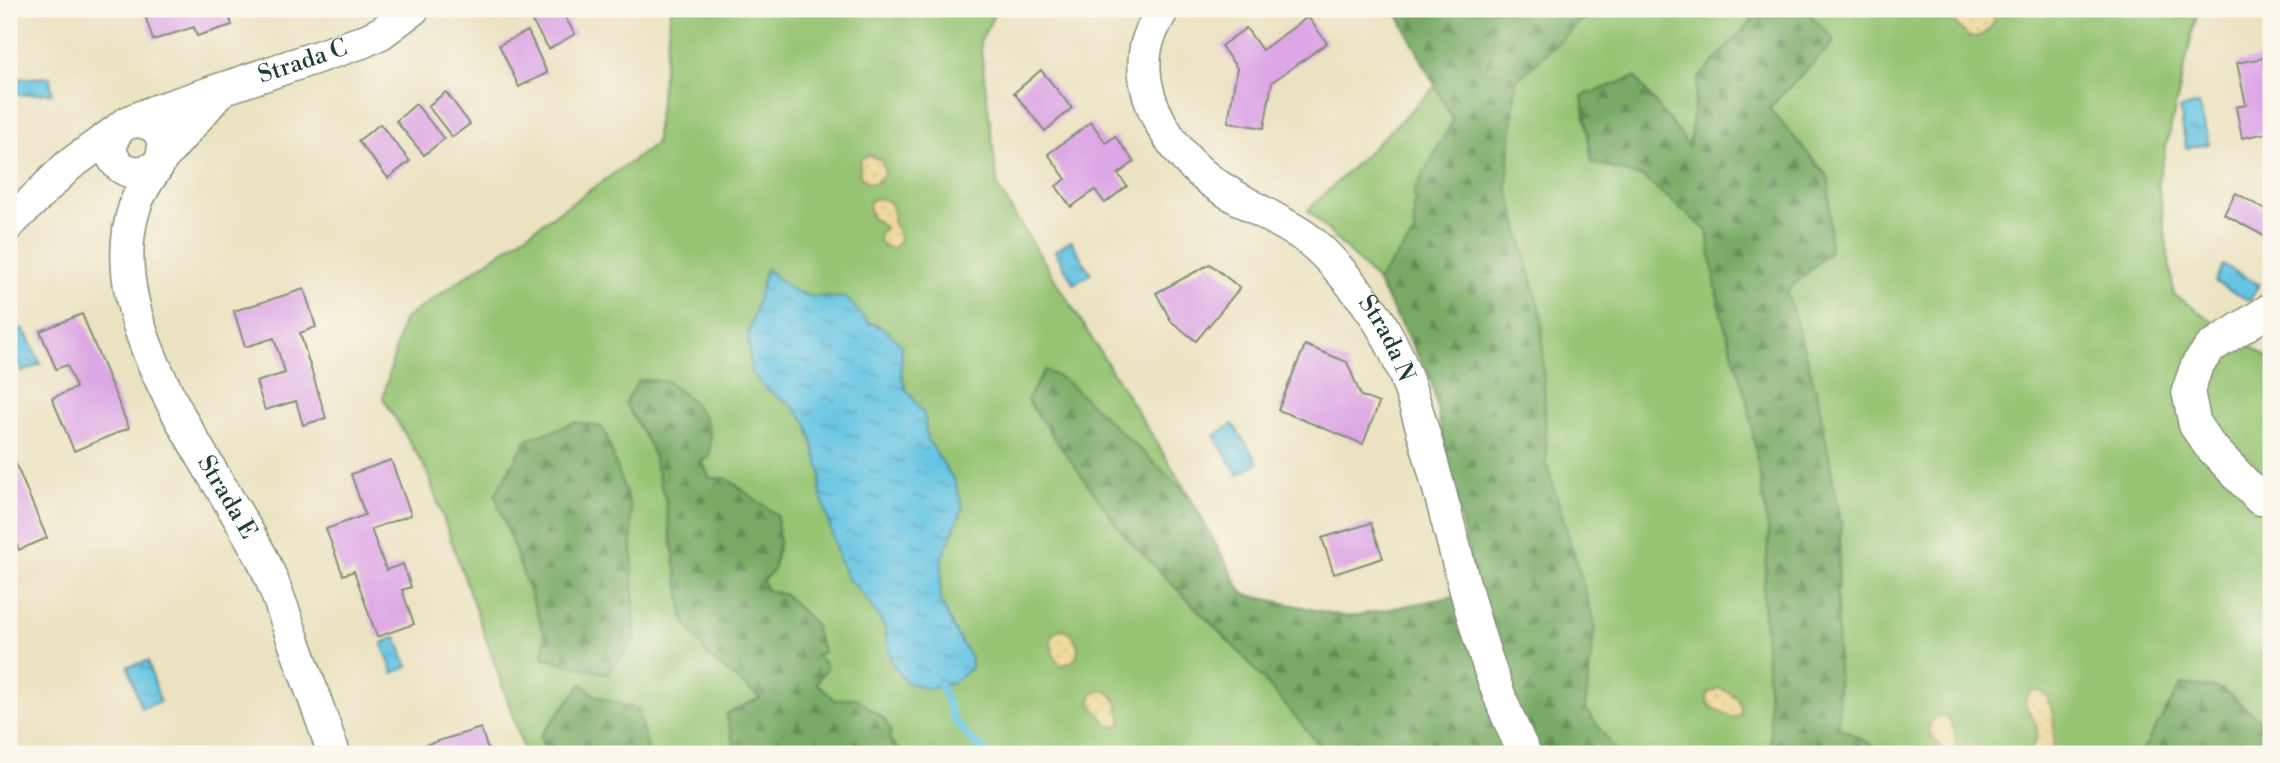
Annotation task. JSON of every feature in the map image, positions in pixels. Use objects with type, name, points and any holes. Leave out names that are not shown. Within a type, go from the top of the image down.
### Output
[{"type":"street","name":"Strada C","points":[[9,224],[68,166],[121,144],[153,112],[362,42],[388,28],[413,9]]},
{"type":"street","name":"Strada N","points":[[1163,9],[1150,33],[1144,74],[1153,107],[1167,133],[1186,158],[1211,181],[1308,239],[1350,282],[1370,308],[1398,358],[1416,407],[1487,660],[1525,754]]},
{"type":"street","points":[[160,162],[164,150],[160,132],[147,122],[121,144],[132,173],[142,174],[160,162],[223,88]]},
{"type":"street","name":"Strada E","points":[[121,144],[131,293],[157,371],[171,402],[263,562],[334,754]]},
{"type":"street","name":"Strada E","points":[[128,243],[134,208],[141,189],[160,162]]},
{"type":"street","points":[[2260,499],[2209,445],[2194,425],[2188,391],[2197,365],[2211,347],[2271,309]]},
{"type":"green space","points":[[671,9],[997,9],[980,42],[998,188],[1189,495],[1238,585],[1351,754],[525,754],[426,469],[383,398],[403,320],[655,145]]},
{"type":"green space","points":[[1395,9],[1594,9],[1516,81],[1507,185],[1542,319],[1547,465],[1595,624],[1585,708],[1618,754],[1327,754],[1245,658],[1125,536],[1027,400],[1045,370],[1065,380],[1189,495],[1243,594],[1348,617],[1476,592],[1431,379],[1377,281],[1414,234],[1414,191],[1453,120]]},
{"type":"green space","points":[[1504,9],[2198,9],[2158,182],[2174,295],[2271,360],[2271,754],[1564,754],[1476,592],[1431,379],[1377,281],[1308,210],[1462,61]]},
{"type":"green space","points":[[1762,9],[1805,9],[1835,41],[1769,108],[1829,178],[1830,251],[1787,292],[1817,393],[1841,522],[1837,596],[1839,727],[1889,754],[1776,754],[1771,742],[1763,595],[1769,535],[1749,408],[1719,306],[1707,231],[1643,177],[1592,163],[1582,96],[1635,77],[1689,146],[1698,79]]},
{"type":"green space","points":[[639,380],[667,381],[692,401],[705,419],[710,434],[710,457],[702,461],[710,478],[726,478],[777,515],[779,542],[773,571],[763,580],[767,590],[785,595],[815,624],[816,634],[824,652],[815,656],[825,663],[827,668],[816,683],[835,700],[856,698],[884,719],[891,731],[889,739],[903,754],[737,754],[726,714],[760,698],[709,657],[684,620],[665,500],[651,448],[625,403]]},
{"type":"green space","points":[[576,422],[601,427],[605,432],[631,509],[635,639],[607,674],[543,658],[545,636],[495,495],[526,440]]},
{"type":"green space","points":[[582,684],[596,696],[638,709],[649,754],[546,754],[540,736]]},
{"type":"green space","points":[[2182,684],[2223,689],[2271,729],[2271,754],[2140,754]]},
{"type":"sand","points":[[1956,9],[1992,9],[1994,22],[1983,35],[1967,36],[1956,24]]},
{"type":"sand","points":[[870,155],[882,161],[885,174],[876,183],[867,183],[860,176],[860,159]]},
{"type":"sand","points":[[877,198],[888,201],[892,206],[900,240],[894,248],[885,247],[879,241],[884,226],[872,218],[869,210],[870,201]]},
{"type":"sand","points":[[1062,629],[1073,637],[1078,649],[1074,660],[1061,665],[1054,656],[1051,640],[1056,631]]},
{"type":"sand","points":[[1718,688],[1739,700],[1741,715],[1733,718],[1708,704],[1708,694]]},
{"type":"sand","points":[[1103,690],[1115,699],[1119,709],[1121,724],[1116,727],[1108,725],[1091,704],[1092,694]]},
{"type":"sand","points":[[2034,690],[2045,694],[2051,707],[2054,732],[2051,754],[2027,754],[2035,742],[2037,732],[2026,704],[2028,695]]},
{"type":"sand","points":[[1938,716],[1948,718],[1954,728],[1958,754],[1943,754],[1929,732],[1930,723]]},
{"type":"water","points":[[50,77],[52,93],[17,95],[16,79]]},
{"type":"water","points":[[2199,104],[2209,144],[2186,148],[2180,109]]},
{"type":"water","points":[[1071,241],[1091,274],[1074,284],[1055,251]]},
{"type":"water","points":[[2223,265],[2259,284],[2250,301],[2215,282]]},
{"type":"water","points":[[766,269],[794,291],[808,296],[846,298],[869,323],[883,329],[902,346],[901,372],[905,387],[924,414],[927,439],[954,480],[963,508],[942,557],[940,600],[971,658],[971,668],[951,684],[928,689],[906,682],[891,662],[885,628],[866,598],[848,579],[838,557],[820,491],[821,473],[807,423],[794,408],[767,389],[751,373],[748,336]]},
{"type":"water","points":[[23,328],[41,364],[22,372],[9,335]]},
{"type":"water","points":[[1233,424],[1258,463],[1238,475],[1214,436]]},
{"type":"water","points":[[396,637],[408,667],[393,673],[382,643]]},
{"type":"water","points":[[148,661],[160,702],[141,708],[128,666]]},
{"type":"building","points":[[143,9],[227,9],[232,25],[197,36],[194,27],[153,40]]},
{"type":"building","points":[[560,9],[575,34],[549,49],[525,10]]},
{"type":"building","points":[[1308,17],[1327,43],[1272,82],[1264,128],[1228,122],[1237,68],[1221,46],[1246,28],[1262,50]]},
{"type":"building","points":[[528,31],[547,73],[519,87],[499,45]]},
{"type":"building","points":[[2263,58],[2271,98],[2271,132],[2242,138],[2236,107],[2246,105],[2237,63]]},
{"type":"building","points":[[1041,70],[1072,108],[1045,131],[1014,93]]},
{"type":"building","points":[[446,92],[470,124],[452,137],[428,106]]},
{"type":"building","points":[[416,104],[444,139],[424,155],[396,121]]},
{"type":"building","points":[[1091,122],[1106,143],[1115,136],[1134,162],[1118,174],[1127,186],[1105,203],[1095,190],[1071,207],[1056,186],[1066,179],[1048,154]]},
{"type":"building","points":[[380,124],[410,161],[388,178],[358,141]]},
{"type":"building","points":[[2236,193],[2266,210],[2271,200],[2271,240],[2224,214]]},
{"type":"building","points":[[1210,264],[1240,288],[1196,341],[1171,321],[1156,293]]},
{"type":"building","points":[[304,289],[316,327],[300,333],[326,418],[303,425],[296,401],[265,410],[256,382],[285,373],[274,338],[245,347],[234,311]]},
{"type":"building","points":[[82,314],[129,428],[74,451],[52,398],[76,388],[67,365],[56,369],[40,331]]},
{"type":"building","points":[[1305,345],[1347,362],[1361,396],[1379,403],[1363,444],[1278,410]]},
{"type":"building","points":[[9,448],[47,538],[19,550],[9,526]]},
{"type":"building","points":[[391,460],[411,515],[371,529],[386,570],[403,564],[411,587],[402,590],[414,624],[377,637],[354,571],[343,575],[326,529],[365,515],[351,474]]},
{"type":"building","points":[[1371,523],[1383,558],[1334,574],[1322,538]]},
{"type":"building","points":[[481,728],[489,754],[395,754]]},
{"type":"waterway","points":[[941,686],[954,720],[974,743],[990,754]]}]
